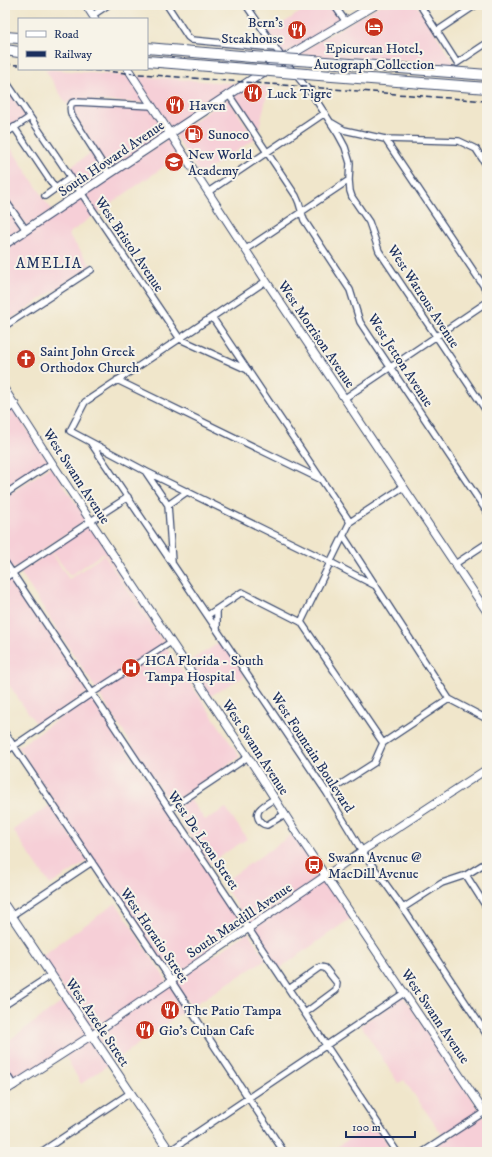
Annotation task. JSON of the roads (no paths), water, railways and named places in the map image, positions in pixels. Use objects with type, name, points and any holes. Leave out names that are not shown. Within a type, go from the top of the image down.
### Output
[{"type":"highway","points":[[5,37],[18,38]]},
{"type":"highway","points":[[148,48],[487,75]]},
{"type":"highway","points":[[5,50],[18,52]]},
{"type":"highway","points":[[148,62],[487,88]]},
{"type":"main road","name":"South Howard Avenue","points":[[5,244],[283,59],[375,5]]},
{"type":"main road","name":"West Azeele Street","points":[[5,906],[8,918],[51,975],[169,1152]]},
{"type":"street","points":[[86,5],[94,17],[108,5]]},
{"type":"street","points":[[167,5],[188,37],[192,40],[275,48]]},
{"type":"street","name":"West Watrous Avenue","points":[[246,5],[283,59],[314,97],[338,134],[348,154],[350,163],[348,180],[352,197],[369,222],[379,251],[487,412]]},
{"type":"street","points":[[334,5],[346,22]]},
{"type":"street","points":[[420,5],[457,63],[487,43]]},
{"type":"street","points":[[437,32],[476,5]]},
{"type":"street","name":"West Morrison Avenue","points":[[129,70],[266,280],[487,612]]},
{"type":"street","name":"West Bristol Avenue","points":[[5,80],[180,339]]},
{"type":"street","name":"West Jetton Avenue","points":[[229,95],[296,196],[304,220],[350,290],[360,322],[487,512]]},
{"type":"street","points":[[109,174],[72,116],[70,105],[76,102],[152,106]]},
{"type":"street","points":[[208,192],[325,113]]},
{"type":"street","points":[[5,134],[30,117]]},
{"type":"street","points":[[330,122],[344,130],[385,139],[459,141],[476,149],[487,166]]},
{"type":"street","points":[[14,128],[55,188]]},
{"type":"street","points":[[385,139],[487,291]]},
{"type":"street","points":[[45,196],[70,178]]},
{"type":"street","points":[[246,249],[348,180]]},
{"type":"street","points":[[5,200],[26,230]]},
{"type":"street","points":[[5,326],[90,270]]},
{"type":"street","points":[[266,280],[84,402],[70,431],[145,471],[188,491],[376,586]]},
{"type":"street","points":[[345,398],[487,302]]},
{"type":"street","points":[[212,317],[350,522]]},
{"type":"street","points":[[180,339],[248,370]]},
{"type":"street","points":[[117,380],[322,480]]},
{"type":"street","name":"West Swann Avenue","points":[[5,390],[248,757],[274,799],[486,1113]]},
{"type":"street","points":[[5,411],[15,404]]},
{"type":"street","name":"West Fountain Boulevard","points":[[91,443],[208,615],[327,793],[362,851],[403,908],[487,1035]]},
{"type":"street","points":[[5,494],[52,463]]},
{"type":"street","points":[[145,471],[168,505],[172,562]]},
{"type":"street","points":[[300,622],[344,537],[350,522],[403,487]]},
{"type":"street","points":[[168,505],[188,491]]},
{"type":"street","points":[[5,578],[128,497]]},
{"type":"street","points":[[344,537],[449,699],[487,719]]},
{"type":"street","points":[[455,564],[487,543]]},
{"type":"street","name":"West De Leon Street","points":[[5,562],[397,1152]]},
{"type":"street","points":[[208,615],[242,592],[300,622],[383,743]]},
{"type":"street","points":[[217,609],[217,629]]},
{"type":"street","points":[[5,752],[171,642]]},
{"type":"street","points":[[327,793],[374,762],[383,743],[449,699]]},
{"type":"street","name":"West Horatio Street","points":[[5,732],[284,1152]]},
{"type":"street","points":[[170,809],[248,757]]},
{"type":"street","name":"South Macdill Avenue","points":[[5,1091],[92,1035],[362,851],[487,769]]},
{"type":"street","points":[[274,799],[261,808],[258,814],[259,820],[267,825],[285,814]]},
{"type":"street","points":[[8,918],[92,862]]},
{"type":"street","points":[[403,908],[442,883],[466,876],[487,862]]},
{"type":"street","points":[[466,876],[487,908]]},
{"type":"street","points":[[289,989],[320,967],[325,968],[337,983],[336,990],[305,1013]]},
{"type":"street","points":[[5,1005],[51,975]]},
{"type":"street","points":[[169,1152],[404,993]]},
{"type":"street","points":[[5,1072],[14,1086]]},
{"type":"street","points":[[41,1152],[130,1093]]},
{"type":"street","points":[[423,1152],[486,1113]]},
{"type":"railway","points":[[5,64],[18,65]]},
{"type":"railway","points":[[89,70],[487,101]]},
{"type":"place","name":"Epicurean Hotel, Autograph Collection","points":[[374,27]]},
{"type":"place","name":"Bern's Steakhouse","points":[[297,30]]},
{"type":"place","name":"Luck Tigre","points":[[253,93]]},
{"type":"place","name":"Haven","points":[[175,105]]},
{"type":"place","name":"Sunoco","points":[[194,134]]},
{"type":"place","name":"New World Academy","points":[[174,162]]},
{"type":"place","name":"Saint John Greek Orthodox Church","points":[[26,359]]},
{"type":"place","name":"HCA Florida - South Tampa Hospital","points":[[131,668]]},
{"type":"place","name":"Swann Avenue @ MacDill Avenue","points":[[314,865]]},
{"type":"place","name":"The Patio Tampa","points":[[170,1010]]},
{"type":"place","name":"Gio's Cuban Cafe","points":[[145,1030]]},
{"type":"district","name":"AMELIA","points":[[49,263]]}]
